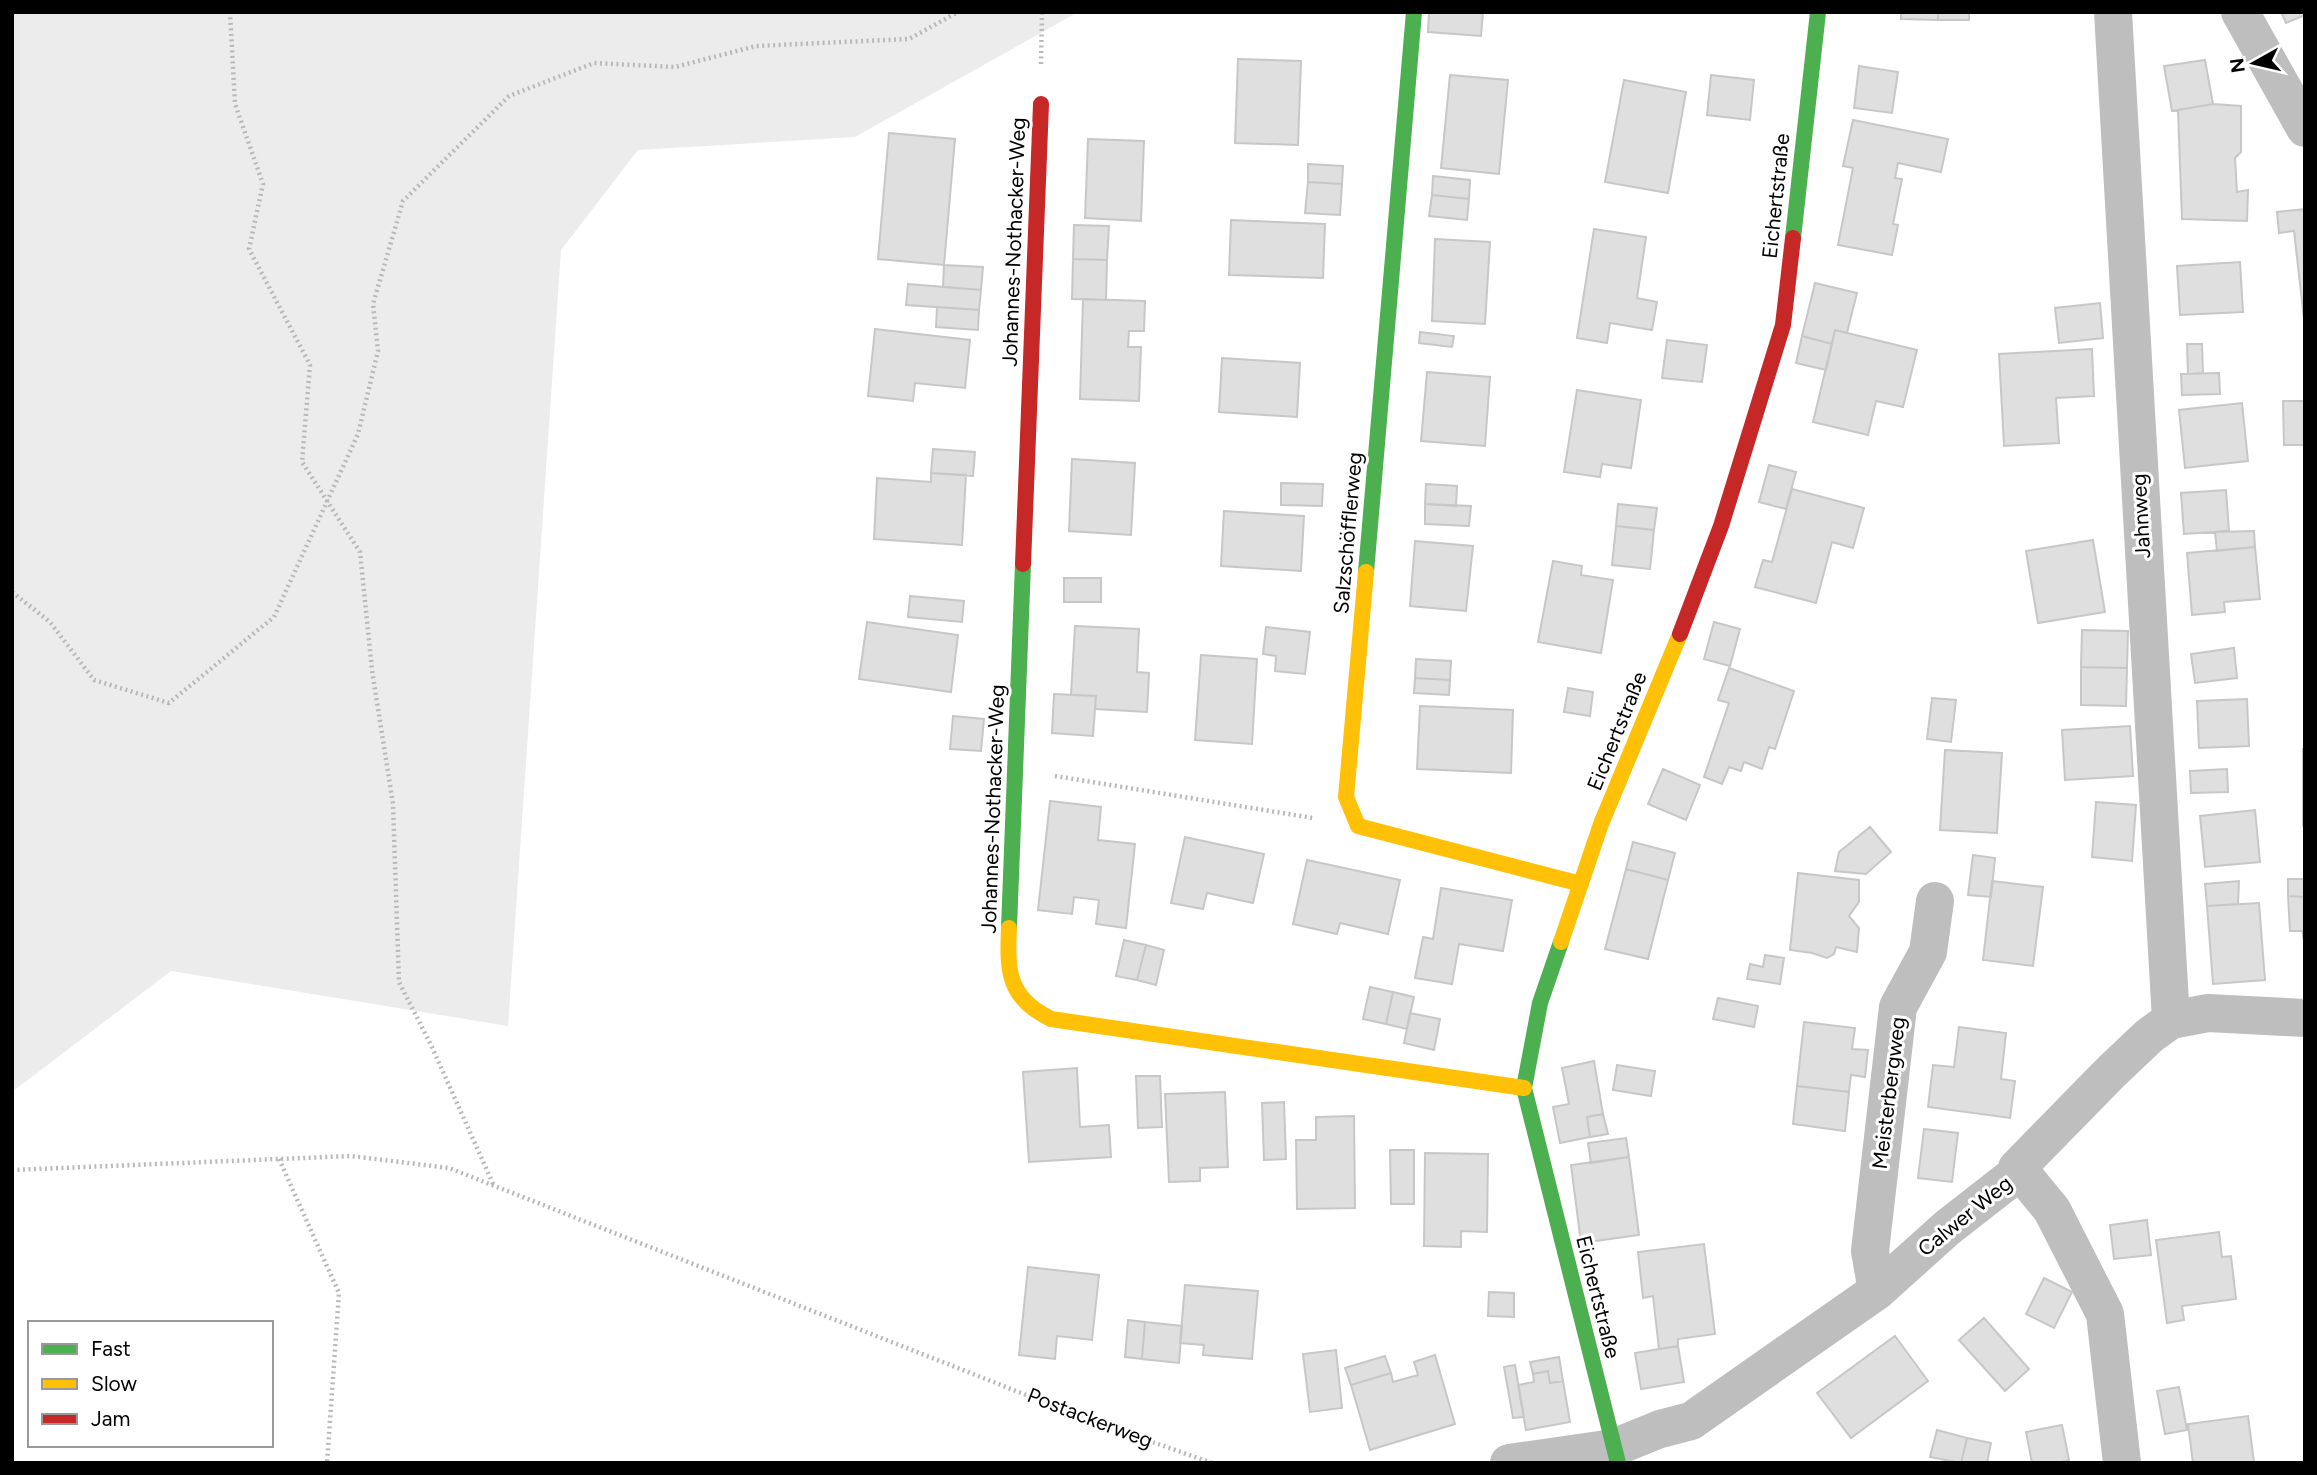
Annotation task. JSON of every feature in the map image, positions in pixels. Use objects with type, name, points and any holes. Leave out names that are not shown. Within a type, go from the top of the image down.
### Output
[{"type":"street","name":"Salzschöfflerweg","points":[[1358,825],[1346,797],[1413,12]]},
{"type":"street","name":"Eichertstraße","points":[[1615,1455],[1524,1088],[1540,1003],[1601,824],[1669,661],[1721,526],[1783,325],[1818,12]]},
{"type":"street","name":"Jahnweg","points":[[2113,12],[2171,1020]]},
{"type":"street","points":[[2240,12],[2305,128]]},
{"type":"street","name":"Johannes-Nothacker-Weg","points":[[1041,104],[1008,956],[1013,982],[1020,997],[1031,1010],[1051,1019],[1524,1088]]},
{"type":"street","points":[[1358,825],[1581,884]]},
{"type":"street","name":"Meisterbergweg","points":[[1877,1291],[1870,1251],[1898,1007],[1928,952],[1935,901]]},
{"type":"street","name":"Calwer Weg","points":[[1615,1455],[1660,1429],[1691,1422],[1877,1291],[1947,1228],[2020,1171],[2017,1168],[2110,1072],[2171,1020],[2208,1013],[2305,1018]]},
{"type":"street","points":[[2020,1171],[2052,1210],[2105,1314],[2122,1463]]},
{"type":"street","points":[[1508,1463],[1615,1455]]},
{"type":"path","points":[[230,12],[235,104],[263,184],[248,249],[310,365],[302,462],[360,552],[372,670],[393,803],[399,982],[431,1045],[494,1186]]},
{"type":"path","points":[[12,592],[50,622],[94,680],[169,703],[274,617],[358,434],[378,351],[373,304],[403,201],[509,96],[594,62],[675,67],[756,46],[909,39],[958,12]]},
{"type":"path","points":[[1041,104],[1042,12]]},
{"type":"path","points":[[1015,770],[1358,825]]},
{"type":"path","name":"Postackerweg","points":[[12,1170],[351,1156],[449,1168],[1090,1420],[1212,1463]]},
{"type":"path","points":[[279,1159],[339,1293],[327,1463]]},
{"type":"shaded area","points":[[12,12],[1078,12],[855,137],[638,150],[561,250],[508,1026],[171,971],[12,1092]]},
{"type":"building","points":[[1429,12],[1483,12],[1481,36],[1428,32]]},
{"type":"building","points":[[1901,12],[1938,12],[1938,20],[1901,19]]},
{"type":"building","points":[[1938,12],[1969,12],[1969,20],[1938,20]]},
{"type":"building","points":[[2281,12],[2305,12],[2305,15],[2286,23]]},
{"type":"building","points":[[1238,59],[1301,61],[1298,145],[1235,143]]},
{"type":"building","points":[[2205,60],[2213,104],[2172,111],[2164,66]]},
{"type":"building","points":[[1859,66],[1898,72],[1892,113],[1854,108]]},
{"type":"building","points":[[1450,75],[1508,80],[1499,174],[1441,168]]},
{"type":"building","points":[[1711,75],[1754,80],[1750,120],[1707,115]]},
{"type":"building","points":[[1624,80],[1686,92],[1668,193],[1605,182]]},
{"type":"building","points":[[2213,104],[2241,106],[2241,152],[2235,158],[2237,192],[2248,190],[2247,221],[2182,219],[2178,110]]},
{"type":"building","points":[[1853,120],[1948,139],[1941,172],[1898,163],[1895,178],[1902,179],[1893,224],[1898,225],[1892,255],[1838,245],[1853,168],[1843,166]]},
{"type":"building","points":[[889,133],[955,139],[944,265],[878,259]]},
{"type":"building","points":[[1088,139],[1144,141],[1141,221],[1085,218]]},
{"type":"building","points":[[1308,164],[1343,166],[1342,184],[1308,182]]},
{"type":"building","points":[[1433,176],[1470,180],[1469,199],[1432,195]]},
{"type":"building","points":[[1308,182],[1342,184],[1340,215],[1305,213]]},
{"type":"building","points":[[1432,195],[1469,199],[1467,220],[1429,216]]},
{"type":"building","points":[[2305,209],[2305,328],[2294,231],[2279,233],[2277,212]]},
{"type":"building","points":[[1231,220],[1325,224],[1323,278],[1229,275]]},
{"type":"building","points":[[1074,225],[1109,226],[1107,260],[1073,259]]},
{"type":"building","points":[[1594,229],[1646,237],[1637,298],[1657,302],[1652,330],[1610,323],[1607,343],[1577,338]]},
{"type":"building","points":[[1435,239],[1490,242],[1485,324],[1432,321]]},
{"type":"building","points":[[1073,259],[1107,260],[1106,300],[1072,299]]},
{"type":"building","points":[[2240,262],[2243,312],[2180,315],[2177,266]]},
{"type":"building","points":[[944,265],[983,267],[981,290],[943,287]]},
{"type":"building","points":[[1815,283],[1857,293],[1847,333],[1835,330],[1832,344],[1802,336]]},
{"type":"building","points":[[908,284],[981,290],[979,310],[906,305]]},
{"type":"building","points":[[1083,299],[1145,301],[1144,331],[1129,331],[1128,347],[1141,347],[1139,401],[1080,399]]},
{"type":"building","points":[[2100,303],[2103,338],[2059,343],[2055,308]]},
{"type":"building","points":[[937,307],[979,310],[978,330],[936,327]]},
{"type":"building","points":[[875,329],[970,340],[965,388],[915,383],[913,401],[868,396]]},
{"type":"building","points":[[1835,330],[1917,350],[1903,407],[1876,401],[1868,435],[1813,422]]},
{"type":"building","points":[[1420,332],[1454,336],[1452,347],[1419,343]]},
{"type":"building","points":[[1802,336],[1832,344],[1826,370],[1796,363]]},
{"type":"building","points":[[1667,340],[1707,345],[1702,382],[1662,378]]},
{"type":"building","points":[[2187,344],[2202,344],[2203,373],[2188,374]]},
{"type":"building","points":[[2092,349],[2094,396],[2056,398],[2059,443],[2004,446],[1999,354]]},
{"type":"building","points":[[1222,358],[1300,363],[1297,417],[1219,412]]},
{"type":"building","points":[[1427,372],[1490,377],[1485,446],[1421,441]]},
{"type":"building","points":[[2219,373],[2220,394],[2182,395],[2181,374]]},
{"type":"building","points":[[1577,390],[1641,400],[1631,468],[1602,464],[1600,477],[1564,472]]},
{"type":"building","points":[[2283,401],[2305,401],[2305,445],[2284,445]]},
{"type":"building","points":[[2242,403],[2248,461],[2185,468],[2179,410]]},
{"type":"building","points":[[933,449],[975,452],[973,476],[931,473]]},
{"type":"building","points":[[1072,459],[1135,463],[1131,535],[1069,531]]},
{"type":"building","points":[[1769,465],[1796,472],[1786,509],[1759,502]]},
{"type":"building","points":[[931,473],[966,475],[962,545],[874,539],[877,478],[931,482]]},
{"type":"building","points":[[1281,483],[1323,484],[1322,506],[1281,505]]},
{"type":"building","points":[[1426,484],[1457,486],[1456,506],[1425,504]]},
{"type":"building","points":[[1792,489],[1864,508],[1853,548],[1832,542],[1816,603],[1755,587],[1763,560],[1772,562]]},
{"type":"building","points":[[2226,490],[2229,531],[2184,534],[2181,493]]},
{"type":"building","points":[[1425,504],[1471,506],[1469,526],[1425,524]]},
{"type":"building","points":[[1618,504],[1657,508],[1654,530],[1616,526]]},
{"type":"building","points":[[1224,511],[1304,516],[1301,571],[1221,566]]},
{"type":"building","points":[[1616,526],[1654,530],[1650,569],[1612,565]]},
{"type":"building","points":[[2254,531],[2255,547],[2217,551],[2215,532]]},
{"type":"building","points":[[2093,540],[2105,612],[2038,623],[2026,551]]},
{"type":"building","points":[[1415,541],[1473,546],[1466,611],[1410,606]]},
{"type":"building","points":[[2255,547],[2260,599],[2224,602],[2225,612],[2192,615],[2187,553]]},
{"type":"building","points":[[1553,561],[1582,566],[1581,575],[1613,580],[1601,653],[1538,642]]},
{"type":"building","points":[[1064,578],[1101,578],[1101,602],[1064,602]]},
{"type":"building","points":[[910,596],[964,601],[962,622],[908,617]]},
{"type":"building","points":[[867,622],[958,635],[951,692],[859,679]]},
{"type":"building","points":[[1714,622],[1740,629],[1730,666],[1704,659]]},
{"type":"building","points":[[1075,626],[1139,629],[1137,672],[1149,673],[1147,712],[1095,709],[1096,696],[1071,695]]},
{"type":"building","points":[[1266,627],[1310,632],[1305,674],[1275,671],[1276,656],[1263,654]]},
{"type":"building","points":[[2082,630],[2128,631],[2127,668],[2081,667]]},
{"type":"building","points":[[2234,648],[2237,678],[2195,683],[2191,654]]},
{"type":"building","points":[[1201,655],[1257,659],[1252,744],[1195,740]]},
{"type":"building","points":[[1416,659],[1451,661],[1450,680],[1415,678]]},
{"type":"building","points":[[2081,667],[2127,668],[2126,706],[2081,705]]},
{"type":"building","points":[[1729,668],[1794,691],[1775,749],[1769,747],[1762,769],[1744,762],[1741,771],[1729,767],[1722,784],[1704,777],[1729,703],[1718,700]]},
{"type":"building","points":[[1415,678],[1450,680],[1449,695],[1414,693]]},
{"type":"building","points":[[1568,688],[1593,692],[1590,716],[1564,712]]},
{"type":"building","points":[[1054,694],[1096,696],[1093,736],[1052,733]]},
{"type":"building","points":[[1932,698],[1956,700],[1951,742],[1927,739]]},
{"type":"building","points":[[2247,699],[2249,746],[2199,748],[2197,701]]},
{"type":"building","points":[[1420,706],[1513,710],[1511,773],[1417,769]]},
{"type":"building","points":[[953,716],[984,719],[981,751],[950,749]]},
{"type":"building","points":[[2130,726],[2133,776],[2065,780],[2062,730]]},
{"type":"building","points":[[2305,749],[2305,826],[2303,826]]},
{"type":"building","points":[[1945,750],[2002,753],[1997,833],[1940,830]]},
{"type":"building","points":[[1663,769],[1700,785],[1686,820],[1648,804]]},
{"type":"building","points":[[2227,769],[2228,792],[2191,793],[2190,771]]},
{"type":"building","points":[[1050,801],[1101,807],[1098,840],[1135,844],[1126,928],[1096,924],[1099,900],[1074,897],[1072,914],[1038,910]]},
{"type":"building","points":[[2096,802],[2136,805],[2132,861],[2092,857]]},
{"type":"building","points":[[2255,810],[2260,862],[2205,867],[2200,816]]},
{"type":"building","points":[[1870,827],[1891,852],[1866,874],[1835,871],[1839,852]]},
{"type":"building","points":[[1185,837],[1264,854],[1253,903],[1207,893],[1203,909],[1171,903]]},
{"type":"building","points":[[1633,842],[1675,853],[1668,880],[1626,869]]},
{"type":"building","points":[[1973,855],[1995,858],[1991,897],[1968,895]]},
{"type":"building","points":[[1307,860],[1400,880],[1388,934],[1340,923],[1337,934],[1293,924]]},
{"type":"building","points":[[1626,869],[1668,880],[1648,959],[1605,949]]},
{"type":"building","points":[[1798,873],[1859,880],[1859,902],[1849,916],[1859,928],[1857,952],[1836,947],[1834,954],[1827,958],[1790,950]]},
{"type":"building","points":[[2288,879],[2305,879],[2305,897],[2288,896]]},
{"type":"building","points":[[1992,881],[2043,887],[2033,966],[1983,960]]},
{"type":"building","points":[[2239,881],[2238,904],[2207,906],[2205,884]]},
{"type":"building","points":[[1441,888],[1512,900],[1503,951],[1459,944],[1452,984],[1415,978],[1423,937],[1433,939]]},
{"type":"building","points":[[2288,896],[2305,897],[2305,945],[2302,931],[2290,931]]},
{"type":"building","points":[[2259,903],[2265,980],[2213,984],[2207,906]]},
{"type":"building","points":[[1124,940],[1146,945],[1137,980],[1116,976]]},
{"type":"building","points":[[1146,945],[1164,950],[1156,985],[1137,980]]},
{"type":"building","points":[[1765,955],[1784,958],[1780,984],[1747,979],[1750,964],[1763,967]]},
{"type":"building","points":[[1370,987],[1393,992],[1386,1024],[1363,1019]]},
{"type":"building","points":[[1393,992],[1414,997],[1407,1029],[1386,1024]]},
{"type":"building","points":[[1718,998],[1758,1006],[1754,1027],[1713,1019]]},
{"type":"building","points":[[1410,1013],[1440,1019],[1434,1050],[1404,1043]]},
{"type":"building","points":[[1804,1022],[1855,1028],[1852,1049],[1868,1050],[1865,1077],[1851,1075],[1849,1092],[1797,1086]]},
{"type":"building","points":[[1959,1027],[2006,1033],[2001,1079],[2015,1081],[2010,1118],[1928,1107],[1933,1065],[1954,1067]]},
{"type":"building","points":[[1594,1061],[1603,1114],[1587,1117],[1590,1137],[1560,1143],[1553,1107],[1569,1104],[1562,1068]]},
{"type":"building","points":[[1617,1065],[1655,1071],[1651,1096],[1613,1090]]},
{"type":"building","points":[[1077,1068],[1080,1127],[1109,1125],[1111,1157],[1029,1162],[1023,1072]]},
{"type":"building","points":[[1136,1076],[1160,1076],[1162,1127],[1138,1128]]},
{"type":"building","points":[[1797,1086],[1849,1092],[1845,1131],[1793,1124]]},
{"type":"building","points":[[1225,1092],[1228,1167],[1200,1168],[1200,1181],[1169,1182],[1165,1094]]},
{"type":"building","points":[[1284,1102],[1286,1159],[1264,1160],[1262,1103]]},
{"type":"building","points":[[1603,1114],[1608,1134],[1590,1137],[1587,1117]]},
{"type":"building","points":[[1354,1116],[1355,1208],[1297,1209],[1296,1140],[1316,1140],[1316,1117]]},
{"type":"building","points":[[1924,1129],[1958,1133],[1952,1182],[1918,1178]]},
{"type":"building","points":[[1626,1138],[1629,1157],[1591,1163],[1588,1143]]},
{"type":"building","points":[[1390,1150],[1414,1150],[1414,1204],[1391,1204]]},
{"type":"building","points":[[1425,1153],[1488,1154],[1487,1232],[1461,1231],[1461,1247],[1424,1246]]},
{"type":"building","points":[[1629,1157],[1639,1235],[1581,1243],[1571,1165]]},
{"type":"building","points":[[2147,1220],[2151,1255],[2114,1259],[2110,1225]]},
{"type":"building","points":[[2219,1232],[2222,1257],[2231,1256],[2236,1299],[2182,1306],[2184,1320],[2167,1323],[2156,1240]]},
{"type":"building","points":[[1704,1244],[1715,1334],[1678,1339],[1678,1346],[1659,1349],[1653,1296],[1643,1298],[1638,1252]]},
{"type":"building","points":[[1028,1267],[1099,1275],[1092,1340],[1057,1336],[1055,1359],[1019,1355]]},
{"type":"building","points":[[2044,1278],[2072,1292],[2054,1328],[2026,1314]]},
{"type":"building","points":[[1185,1285],[1258,1291],[1252,1359],[1203,1355],[1204,1345],[1180,1343]]},
{"type":"building","points":[[1489,1292],[1514,1293],[1514,1317],[1488,1316]]},
{"type":"building","points":[[1984,1318],[2029,1369],[2005,1391],[1959,1340]]},
{"type":"building","points":[[1128,1320],[1145,1322],[1142,1359],[1125,1357]]},
{"type":"building","points":[[1145,1322],[1182,1326],[1179,1363],[1142,1359]]},
{"type":"building","points":[[1895,1336],[1928,1381],[1851,1438],[1817,1393]]},
{"type":"building","points":[[1678,1346],[1684,1382],[1641,1389],[1635,1353]]},
{"type":"building","points":[[1336,1350],[1342,1408],[1310,1412],[1303,1354]]},
{"type":"building","points":[[1435,1355],[1455,1424],[1370,1450],[1351,1385],[1391,1373],[1393,1382],[1418,1375],[1414,1362]]},
{"type":"building","points":[[1385,1356],[1391,1373],[1351,1385],[1345,1368]]},
{"type":"building","points":[[1559,1357],[1563,1381],[1550,1383],[1548,1371],[1533,1374],[1530,1362]]},
{"type":"building","points":[[1515,1365],[1524,1417],[1513,1418],[1504,1367]]},
{"type":"building","points":[[1548,1371],[1550,1383],[1563,1381],[1570,1422],[1526,1430],[1518,1385],[1534,1382],[1533,1374]]},
{"type":"building","points":[[2179,1387],[2187,1430],[2165,1434],[2157,1391]]},
{"type":"building","points":[[2248,1416],[2254,1462],[2193,1463],[2188,1424]]},
{"type":"building","points":[[2062,1425],[2069,1460],[2058,1463],[2032,1463],[2026,1432]]},
{"type":"building","points":[[1937,1430],[1967,1438],[1961,1463],[1930,1457]]},
{"type":"building","points":[[1967,1438],[1991,1443],[1987,1463],[1961,1463]]},
{"type":"traffic: fast","points":[[1366,572],[1414,12]]},
{"type":"traffic: fast","points":[[1793,238],[1818,12]]},
{"type":"traffic: fast","points":[[1009,928],[1023,564]]},
{"type":"traffic: fast","points":[[1561,942],[1540,1003],[1524,1088],[1618,1463]]},
{"type":"traffic: slow","points":[[1366,572],[1346,797],[1358,826],[1581,884]]},
{"type":"traffic: slow","points":[[1561,942],[1601,824],[1680,634]]},
{"type":"traffic: slow","points":[[1009,928],[1010,971],[1018,993],[1037,1011],[1051,1019],[1524,1088]]},
{"type":"traffic: jam","points":[[1023,564],[1041,104]]},
{"type":"traffic: jam","points":[[1680,634],[1721,526],[1783,325],[1793,238]]}]
